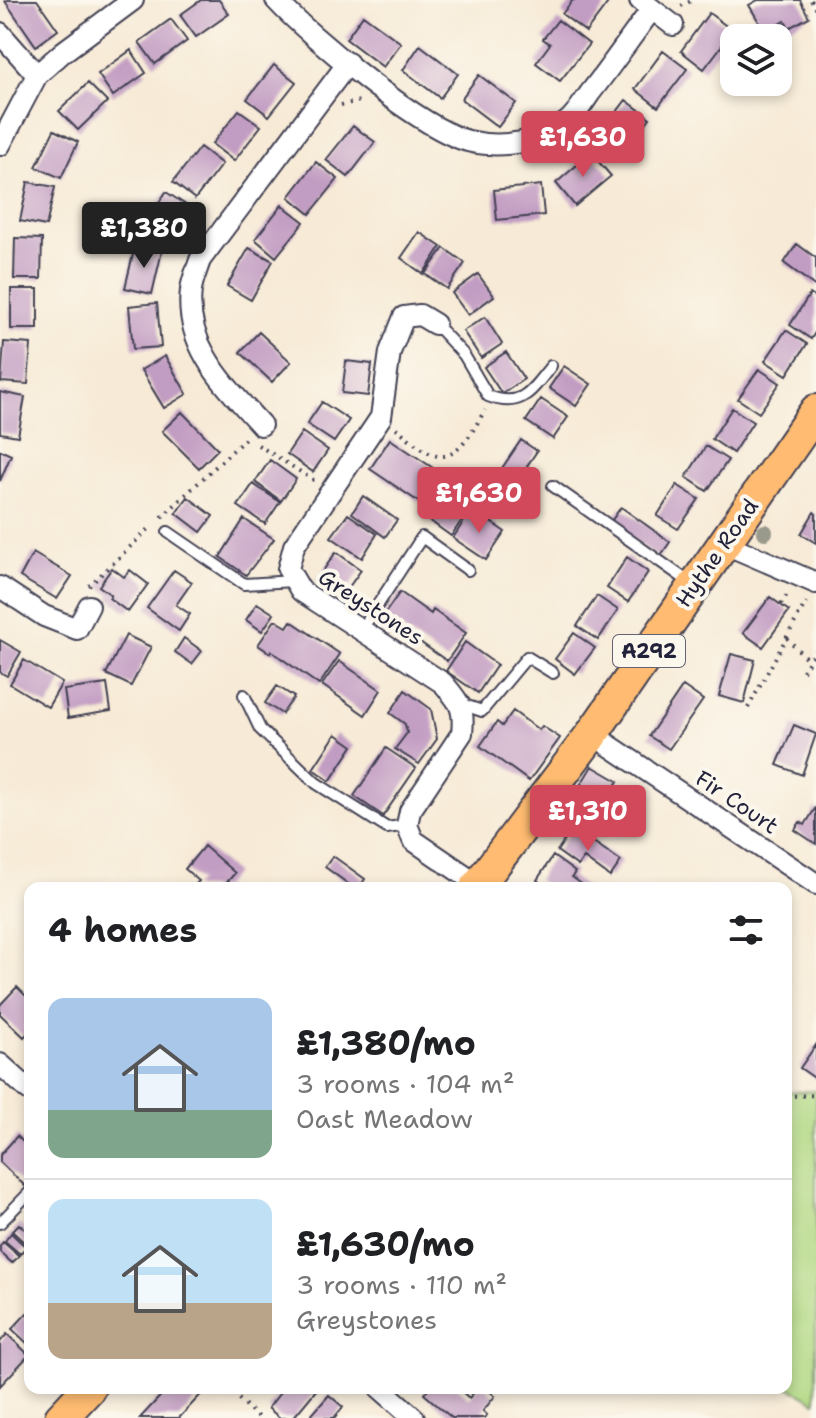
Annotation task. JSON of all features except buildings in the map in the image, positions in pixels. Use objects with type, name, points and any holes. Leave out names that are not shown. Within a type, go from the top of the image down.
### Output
[{"type":"main road","name":"Hythe Road","points":[[480,882],[592,734],[816,411]]},
{"type":"main road","points":[[61,1418],[83,1394]]},
{"type":"street","points":[[0,145],[37,75],[133,0]]},
{"type":"street","points":[[276,0],[348,63],[440,130],[468,141],[496,144],[521,143],[548,134],[569,121],[646,4],[673,25]]},
{"type":"street","points":[[0,33],[37,75]]},
{"type":"street","points":[[254,431],[200,350],[192,319],[191,291],[200,260],[348,63]]},
{"type":"street","name":"Greystones","points":[[435,324],[420,315],[404,317],[390,352],[381,417],[294,546],[288,569],[301,591],[443,683],[461,704]]},
{"type":"street","points":[[723,543],[812,590]]},
{"type":"street","points":[[0,587],[44,616],[77,629],[89,606]]},
{"type":"street","points":[[461,704],[462,733],[410,811],[407,825],[413,840],[471,882]]},
{"type":"street","name":"Fir Court","points":[[592,734],[816,884]]},
{"type":"street","points":[[0,1064],[24,1086]]},
{"type":"street","points":[[387,1394],[414,1418]]},
{"type":"lane","points":[[435,324],[464,355],[488,396],[493,398],[515,402],[534,387],[551,366]]},
{"type":"lane","points":[[553,486],[694,585]]},
{"type":"lane","points":[[168,532],[244,584],[293,581]]},
{"type":"lane","points":[[362,629],[422,537],[468,570]]},
{"type":"lane","points":[[461,704],[482,711],[527,657],[553,673]]},
{"type":"lane","points":[[244,695],[260,729],[316,783],[387,828],[407,825]]},
{"type":"lane","points":[[0,1223],[24,1198]]},
{"type":"path","points":[[811,0],[816,8]]},
{"type":"path","points":[[315,104],[329,108],[372,99],[381,89]]},
{"type":"path","points":[[381,417],[432,455],[441,456],[461,447],[493,398]]},
{"type":"path","points":[[254,431],[331,491]]},
{"type":"path","points":[[748,708],[812,590]]},
{"type":"path","points":[[787,638],[809,661]]},
{"type":"path","points":[[803,671],[816,650]]},
{"type":"path","points":[[792,1096],[816,1095]]},
{"type":"path","points":[[233,1394],[259,1418]]},
{"type":"green space","points":[[816,1091],[816,1402],[792,1388],[792,1092]]}]
